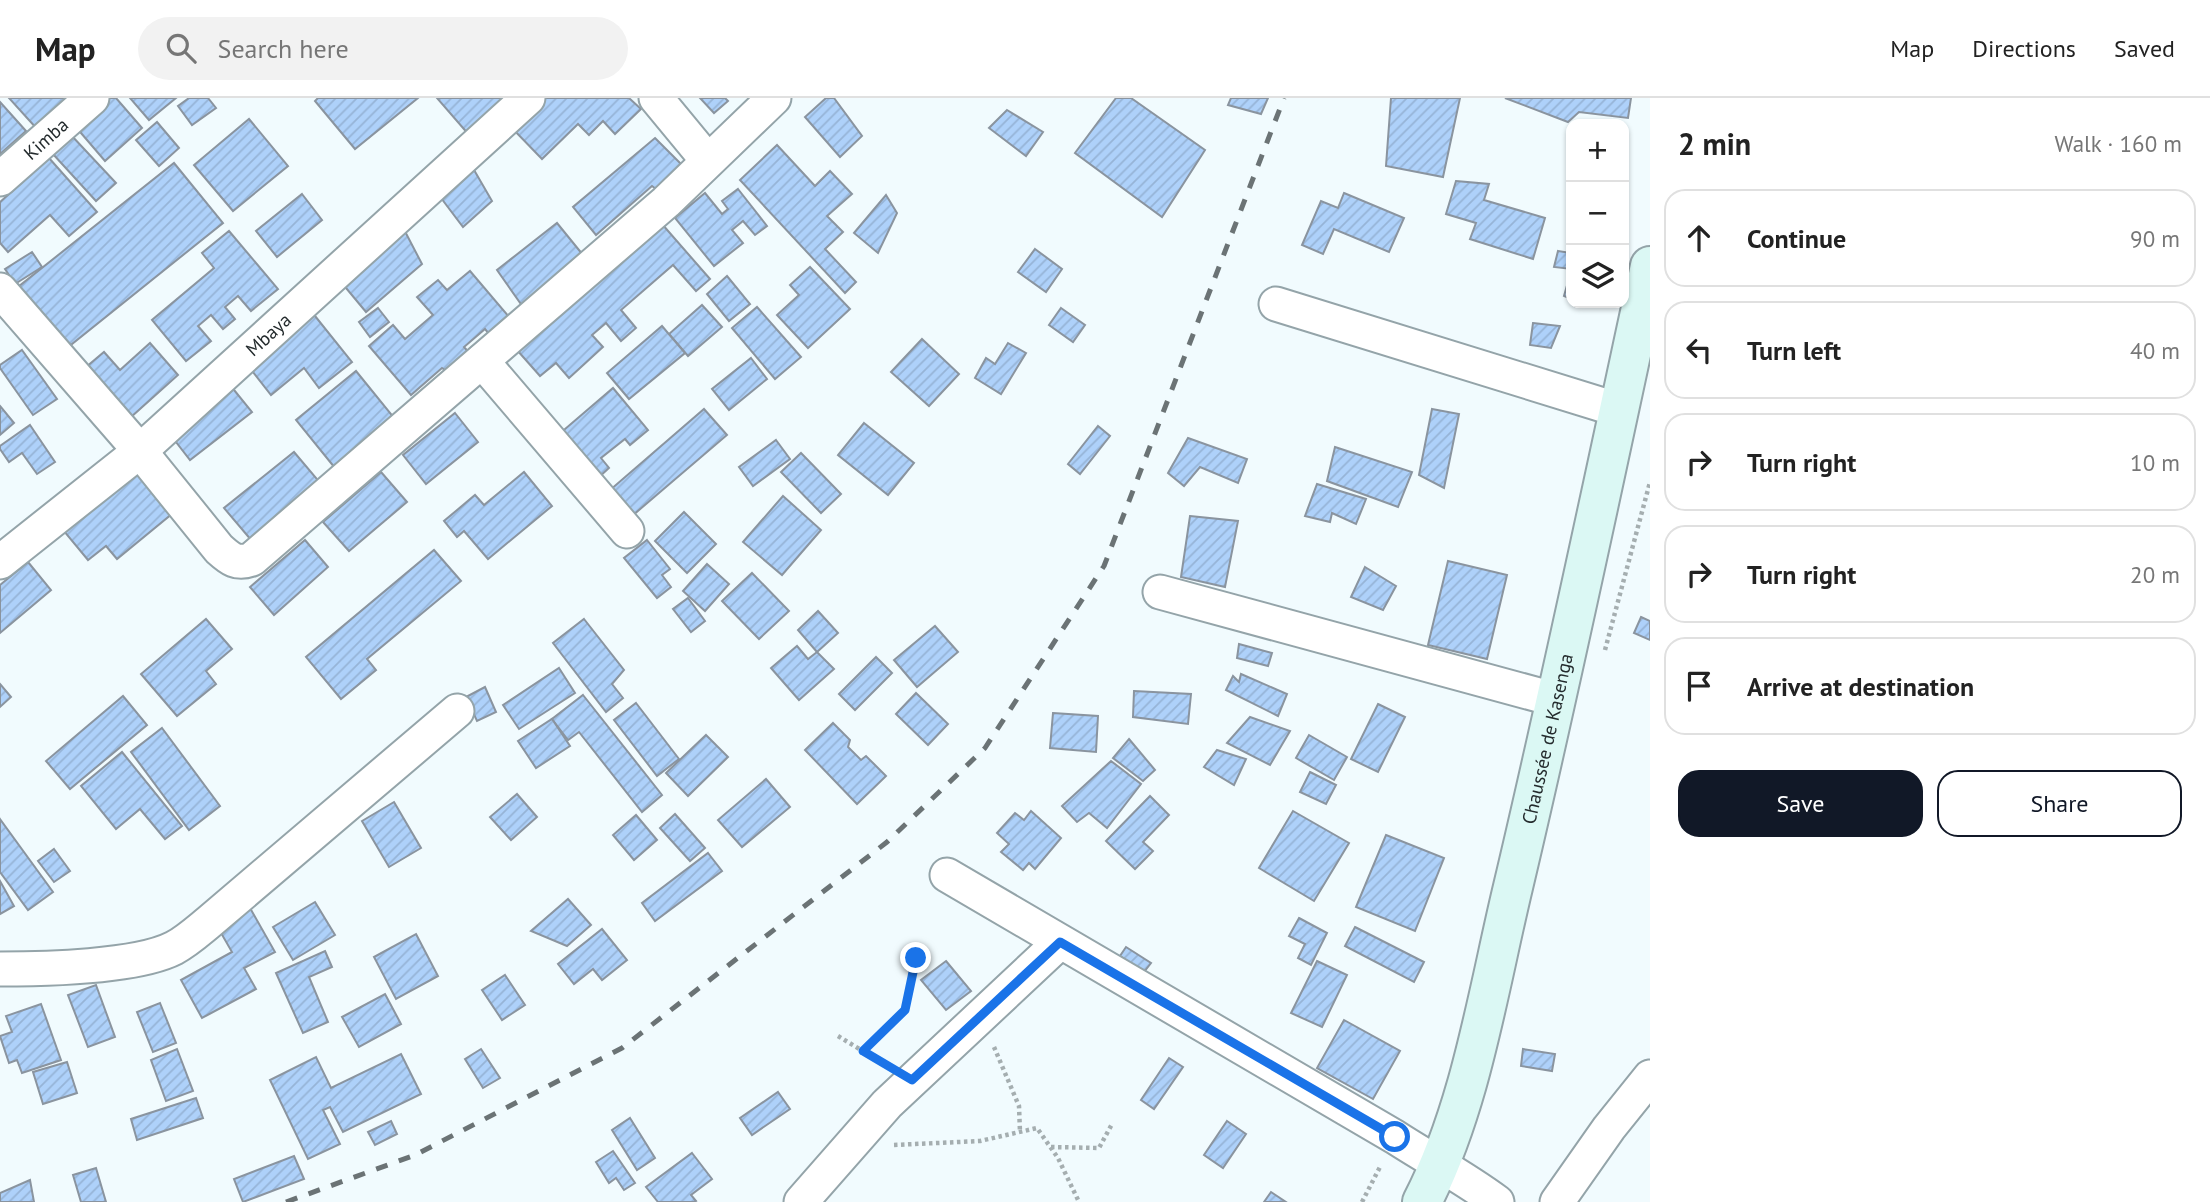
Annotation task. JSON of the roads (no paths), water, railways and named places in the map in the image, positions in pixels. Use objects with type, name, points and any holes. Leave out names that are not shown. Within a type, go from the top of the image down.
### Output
[{"type":"main road","name":"Chaussée de Kasenga","points":[[1422,1202],[1440,1166],[1472,1059],[1557,700],[1650,267]]},
{"type":"street","name":"Kimba","points":[[0,179],[92,98]]},
{"type":"street","name":"Mbaya","points":[[0,562],[140,451],[528,98]]},
{"type":"street","points":[[656,98],[708,161]]},
{"type":"street","points":[[0,290],[140,451],[219,549],[234,561],[245,562],[252,559],[666,202],[774,98]]},
{"type":"street","points":[[1276,304],[1619,410]]},
{"type":"street","points":[[482,361],[627,531]]},
{"type":"street","points":[[1160,592],[1557,700]]},
{"type":"street","points":[[0,969],[95,964],[146,957],[173,948],[209,922],[457,711]]},
{"type":"street","points":[[947,875],[1468,1180],[1497,1202]]},
{"type":"street","points":[[801,1202],[887,1104],[1060,942]]},
{"type":"street","points":[[1557,1202],[1609,1128],[1650,1077]]},
{"type":"railway","points":[[286,1202],[415,1155],[622,1048],[887,842],[985,748],[1104,566],[1284,98]]}]
